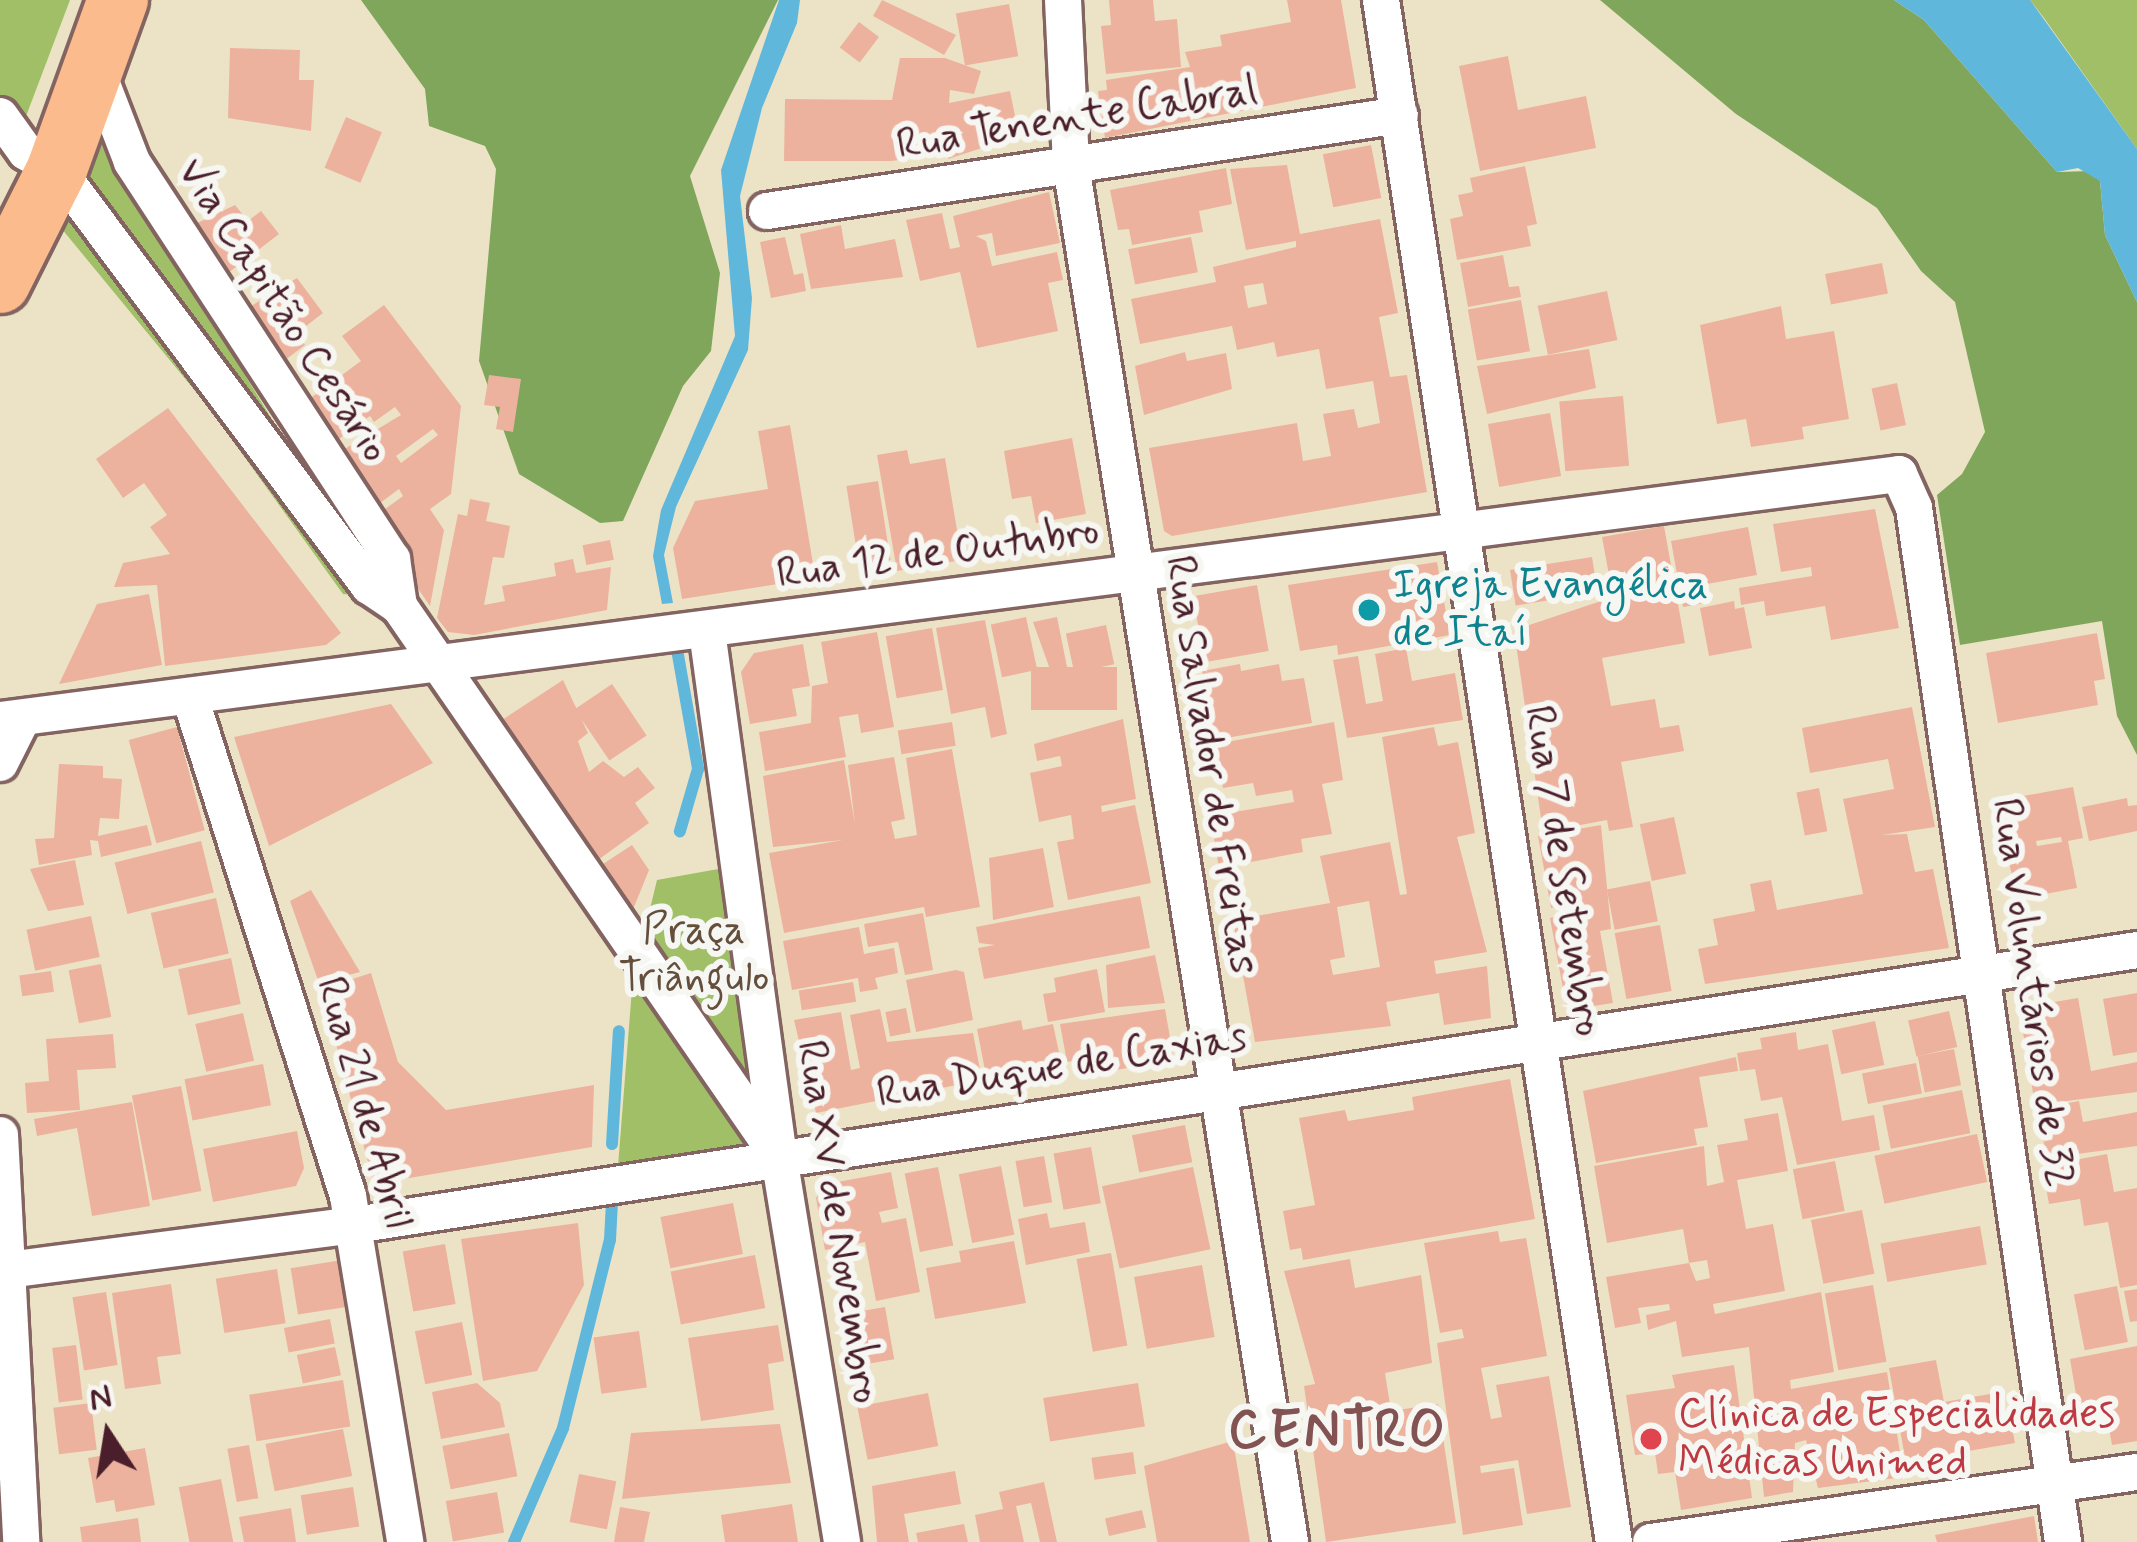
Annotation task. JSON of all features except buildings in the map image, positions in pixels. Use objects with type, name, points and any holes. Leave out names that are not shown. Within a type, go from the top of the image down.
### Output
[{"type":"highway","points":[[0,283],[57,169],[118,0]]},
{"type":"street","name":"Rua Salvador de Freitas","points":[[1063,0],[1071,165],[1290,1542]]},
{"type":"street","name":"Rua 7 de Setembro","points":[[1382,0],[1614,1542]]},
{"type":"street","name":"Via Capitão Cesário","points":[[94,61],[132,162],[392,560],[399,606],[779,1157]]},
{"type":"street","name":"Rua Tenente Cabral","points":[[767,211],[1400,115]]},
{"type":"street","name":"Via Capitão Cesário","points":[[0,116],[26,152],[57,169],[369,586],[399,606]]},
{"type":"street","name":"Rua 12 de Outubro","points":[[10,722],[1888,470]]},
{"type":"street","name":"Rua Voluntários de 32","points":[[1888,470],[1907,481],[1912,495],[1985,974],[2063,1542]]},
{"type":"street","name":"Rua XV de Novembro","points":[[707,631],[779,1157],[842,1542]]},
{"type":"street","name":"Rua 21 de Abril","points":[[190,700],[355,1225],[406,1542]]},
{"type":"street","points":[[0,763],[10,722]]},
{"type":"street","name":"Rua Duque de Caxias","points":[[5,1271],[355,1225],[1216,1087],[2137,950]]},
{"type":"street","points":[[0,1135],[21,1542]]},
{"type":"street","points":[[1651,1542],[2137,1472]]},
{"type":"green space","points":[[0,0],[70,0],[14,148],[0,118]]},
{"type":"green space","points":[[361,0],[778,0],[690,176],[720,273],[711,351],[683,386],[623,521],[600,523],[519,474],[479,361],[496,169],[485,146],[429,126],[425,89]]},
{"type":"green space","points":[[1600,0],[1894,0],[1924,20],[2057,172],[2090,171],[2100,181],[2105,235],[2137,302],[2137,755],[2117,716],[2102,621],[1960,645],[1937,495],[1962,474],[1985,432],[1955,302],[1921,271],[1877,208],[1736,114]]},
{"type":"green space","points":[[2030,0],[2137,0],[2137,149],[2044,18]]},
{"type":"green space","points":[[94,75],[142,206],[363,569],[360,596],[343,594],[210,409],[38,200]]},
{"type":"green space","name":"Praça Triângulo","points":[[735,866],[774,1144],[636,967],[657,880]]},
{"type":"green space","points":[[633,976],[773,1155],[617,1179]]},
{"type":"water","points":[[779,0],[800,0],[797,23],[762,108],[740,196],[752,298],[748,350],[676,507],[664,555],[673,603],[662,604],[653,556],[661,510],[735,336],[721,170]]},
{"type":"water","points":[[1894,0],[2030,0],[2137,149],[2137,302],[2105,235],[2100,181],[2078,168],[2057,172],[1924,20]]},
{"type":"waterway","points":[[675,638],[698,769],[680,831]]},
{"type":"waterway","points":[[612,1144],[619,1031]]},
{"type":"waterway","points":[[514,1542],[563,1428],[610,1240],[612,1201]]},
{"type":"place","name":"Igreja Evangélica de Itaí","points":[[1369,610]]},
{"type":"place","name":"Clínica de Especialidades Médicas Unimed","points":[[1651,1439]]},
{"type":"district","name":"CENTRO","points":[[1338,1432]]}]
